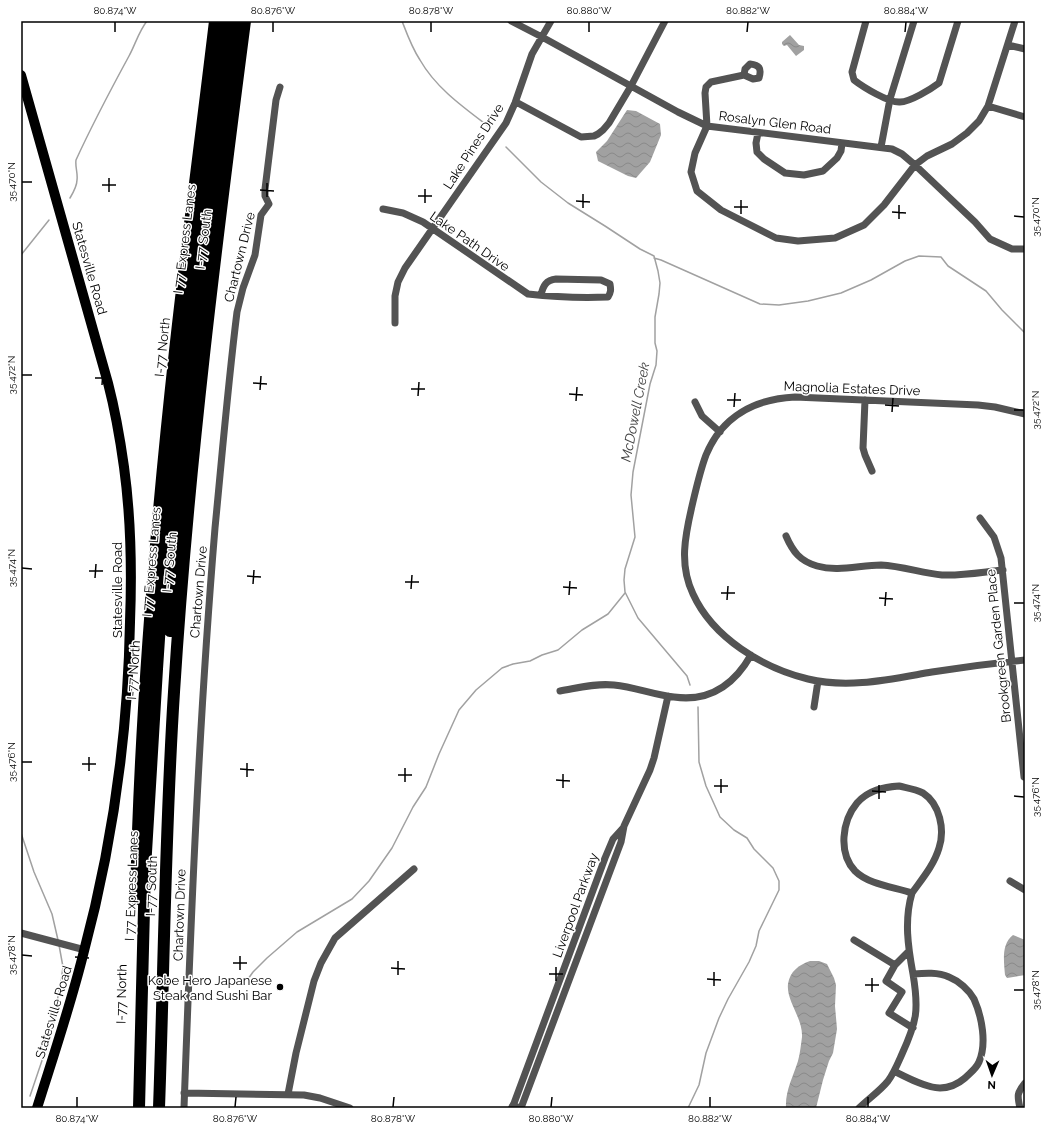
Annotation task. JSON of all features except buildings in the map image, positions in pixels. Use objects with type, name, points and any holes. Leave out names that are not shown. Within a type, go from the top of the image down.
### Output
[{"type":"highway","name":"I-77 North","points":[[132,1108],[139,816],[148,653],[161,492],[180,306],[215,21]]},
{"type":"highway","name":"I 77 Express Lanes","points":[[139,1108],[144,907],[151,763],[164,570],[190,300],[224,21]]},
{"type":"highway","name":"I 77 Express Lanes","points":[[152,1108],[161,787],[174,564],[194,353],[235,21]]},
{"type":"highway","name":"I-77 South","points":[[159,1108],[167,825],[173,698],[183,564],[193,452],[218,226],[245,21]]},
{"type":"highway","points":[[218,226],[219,149]]},
{"type":"highway","points":[[161,492],[177,423]]},
{"type":"main road","name":"Statesville Road","points":[[21,75],[108,383],[122,448],[131,550],[129,662],[123,737],[108,846],[85,950],[37,1108]]},
{"type":"street","name":"Rosalyn Glen Road","points":[[511,21],[678,112],[707,126],[892,149],[902,154],[915,165],[973,220],[990,239],[1012,249],[1025,249]]},
{"type":"street","name":"Lake Pines Drive","points":[[395,323],[395,296],[398,282],[405,268],[506,123],[516,102],[532,54],[551,21]]},
{"type":"street","points":[[516,102],[575,135],[585,138],[594,136],[603,130],[631,86],[665,21]]},
{"type":"street","points":[[866,21],[852,72],[854,80],[870,92],[899,103],[917,96],[939,83],[958,21]]},
{"type":"street","points":[[881,148],[890,99],[914,21]]},
{"type":"street","points":[[744,75],[711,82],[706,87],[707,126],[695,153],[691,172],[697,191],[721,210],[776,238],[798,241],[835,238],[864,225],[884,205],[915,165],[927,156],[952,144],[967,133],[978,121],[988,106],[1015,21]]},
{"type":"street","points":[[1008,45],[1025,50]]},
{"type":"street","name":"Chartown Drive","points":[[184,1108],[196,809],[209,597],[219,484],[237,312],[243,288],[255,255],[261,214],[269,204],[265,196],[265,189],[276,100],[280,87]]},
{"type":"street","points":[[988,106],[1025,117]]},
{"type":"street","points":[[758,133],[756,143],[757,152],[764,159],[785,172],[804,175],[823,171],[837,158],[841,151],[842,143]]},
{"type":"street","name":"Lake Path Drive","points":[[383,209],[403,213],[423,222],[517,288],[528,294],[541,296],[608,297],[611,292],[611,288],[610,284],[601,280],[550,280],[546,283],[541,296]]},
{"type":"street","name":"Magnolia Estates Drive","points":[[1025,414],[990,406],[795,397],[767,400],[734,417],[720,432],[707,453],[685,537],[684,556],[685,570],[692,594],[701,608],[726,637],[751,655],[782,671],[818,681],[839,683],[866,682],[968,666],[1025,660]]},
{"type":"street","points":[[865,400],[863,448],[872,472]]},
{"type":"street","points":[[695,402],[702,416],[720,432]]},
{"type":"street","name":"Brookgreen Garden Place","points":[[980,518],[992,533],[1002,558],[1024,777]]},
{"type":"street","points":[[786,536],[796,554],[810,563],[825,568],[834,569],[888,565],[942,575],[1003,570]]},
{"type":"street","points":[[560,691],[595,685],[612,685],[627,686],[668,696],[696,698],[716,692],[728,684],[738,674],[751,655]]},
{"type":"street","points":[[814,707],[818,681]]},
{"type":"street","name":"Liverpool Parkway","points":[[516,1107],[605,858],[613,839],[624,826],[650,770],[668,696]]},
{"type":"street","points":[[859,1108],[884,1086],[894,1071],[913,1028],[917,1012],[917,1002],[909,951],[907,918],[909,903],[912,893],[934,860],[940,846],[941,828],[937,810],[929,798],[917,790],[899,786],[879,789],[858,802],[851,813],[844,837],[845,852],[855,871],[861,876],[912,893]]},
{"type":"street","points":[[288,1094],[296,1053],[314,981],[321,963],[335,938],[414,869]]},
{"type":"street","points":[[1010,881],[1025,890]]},
{"type":"street","points":[[21,934],[85,950]]},
{"type":"street","points":[[854,940],[895,965]]},
{"type":"street","points":[[909,951],[895,965],[886,981],[902,992],[889,1013],[913,1028]]},
{"type":"street","points":[[894,1071],[930,1086],[938,1088],[946,1087],[962,1080],[970,1073],[976,1066],[982,1053],[982,1035],[979,1016],[973,998],[963,986],[948,976],[935,973],[913,974]]},
{"type":"street","points":[[1020,1108],[1017,1097],[1018,1092],[1025,1083]]},
{"type":"street","points":[[184,1093],[304,1095],[320,1098],[350,1108]]},
{"type":"water","points":[[790,35],[799,45],[804,46],[804,50],[796,56],[787,45],[784,46],[782,44],[782,42]]},
{"type":"water","points":[[627,110],[636,111],[660,124],[661,135],[650,162],[636,178],[628,176],[598,161],[596,152],[607,141]]},
{"type":"water","points":[[1013,935],[1025,940],[1025,975],[1007,978],[1005,975],[1004,954],[1007,943]]},
{"type":"water","points":[[810,961],[819,961],[827,964],[834,978],[836,985],[835,1006],[837,1029],[833,1053],[823,1080],[816,1108],[786,1108],[788,1090],[798,1061],[802,1037],[800,1023],[789,997],[788,984],[793,972],[802,964]]},
{"type":"waterway","points":[[70,198],[77,182],[76,160],[101,108],[147,21]]},
{"type":"waterway","name":"McDowell Creek","points":[[402,21],[410,41],[426,70],[442,88],[469,112],[488,126]]},
{"type":"waterway","name":"McDowell Creek","points":[[506,147],[541,182],[568,203],[640,249],[654,256],[660,283],[655,317],[655,343],[657,351],[656,365],[650,384],[633,472],[631,495],[635,537],[625,569],[625,592],[638,618],[687,676],[690,685]]},
{"type":"waterway","points":[[21,255],[49,220]]},
{"type":"waterway","points":[[654,258],[760,304],[779,305],[808,301],[841,293],[871,280],[905,261],[919,256],[941,257],[948,266],[986,291],[1002,310],[1025,333]]},
{"type":"waterway","points":[[248,979],[267,958],[297,932],[352,899],[369,881],[392,848],[413,807],[426,787],[459,710],[476,690],[502,668],[513,664],[530,661],[558,650],[582,630],[608,614],[625,593]]},
{"type":"waterway","name":"McDowell Creek","points":[[688,1108],[699,1085],[706,1053],[719,1018],[749,962],[756,946],[759,931],[779,890],[779,881],[773,868],[754,849],[747,838],[734,830],[720,817],[706,786],[699,762],[698,707]]},
{"type":"waterway","points":[[21,833],[34,872],[52,914],[58,940]]},
{"type":"waterway","points":[[59,945],[63,967],[61,981]]},
{"type":"waterway","points":[[30,1096],[53,1028],[59,990]]},
{"type":"place","name":"Kobe Hero Japanese Steak and Sushi Bar","points":[[280,987]]}]
